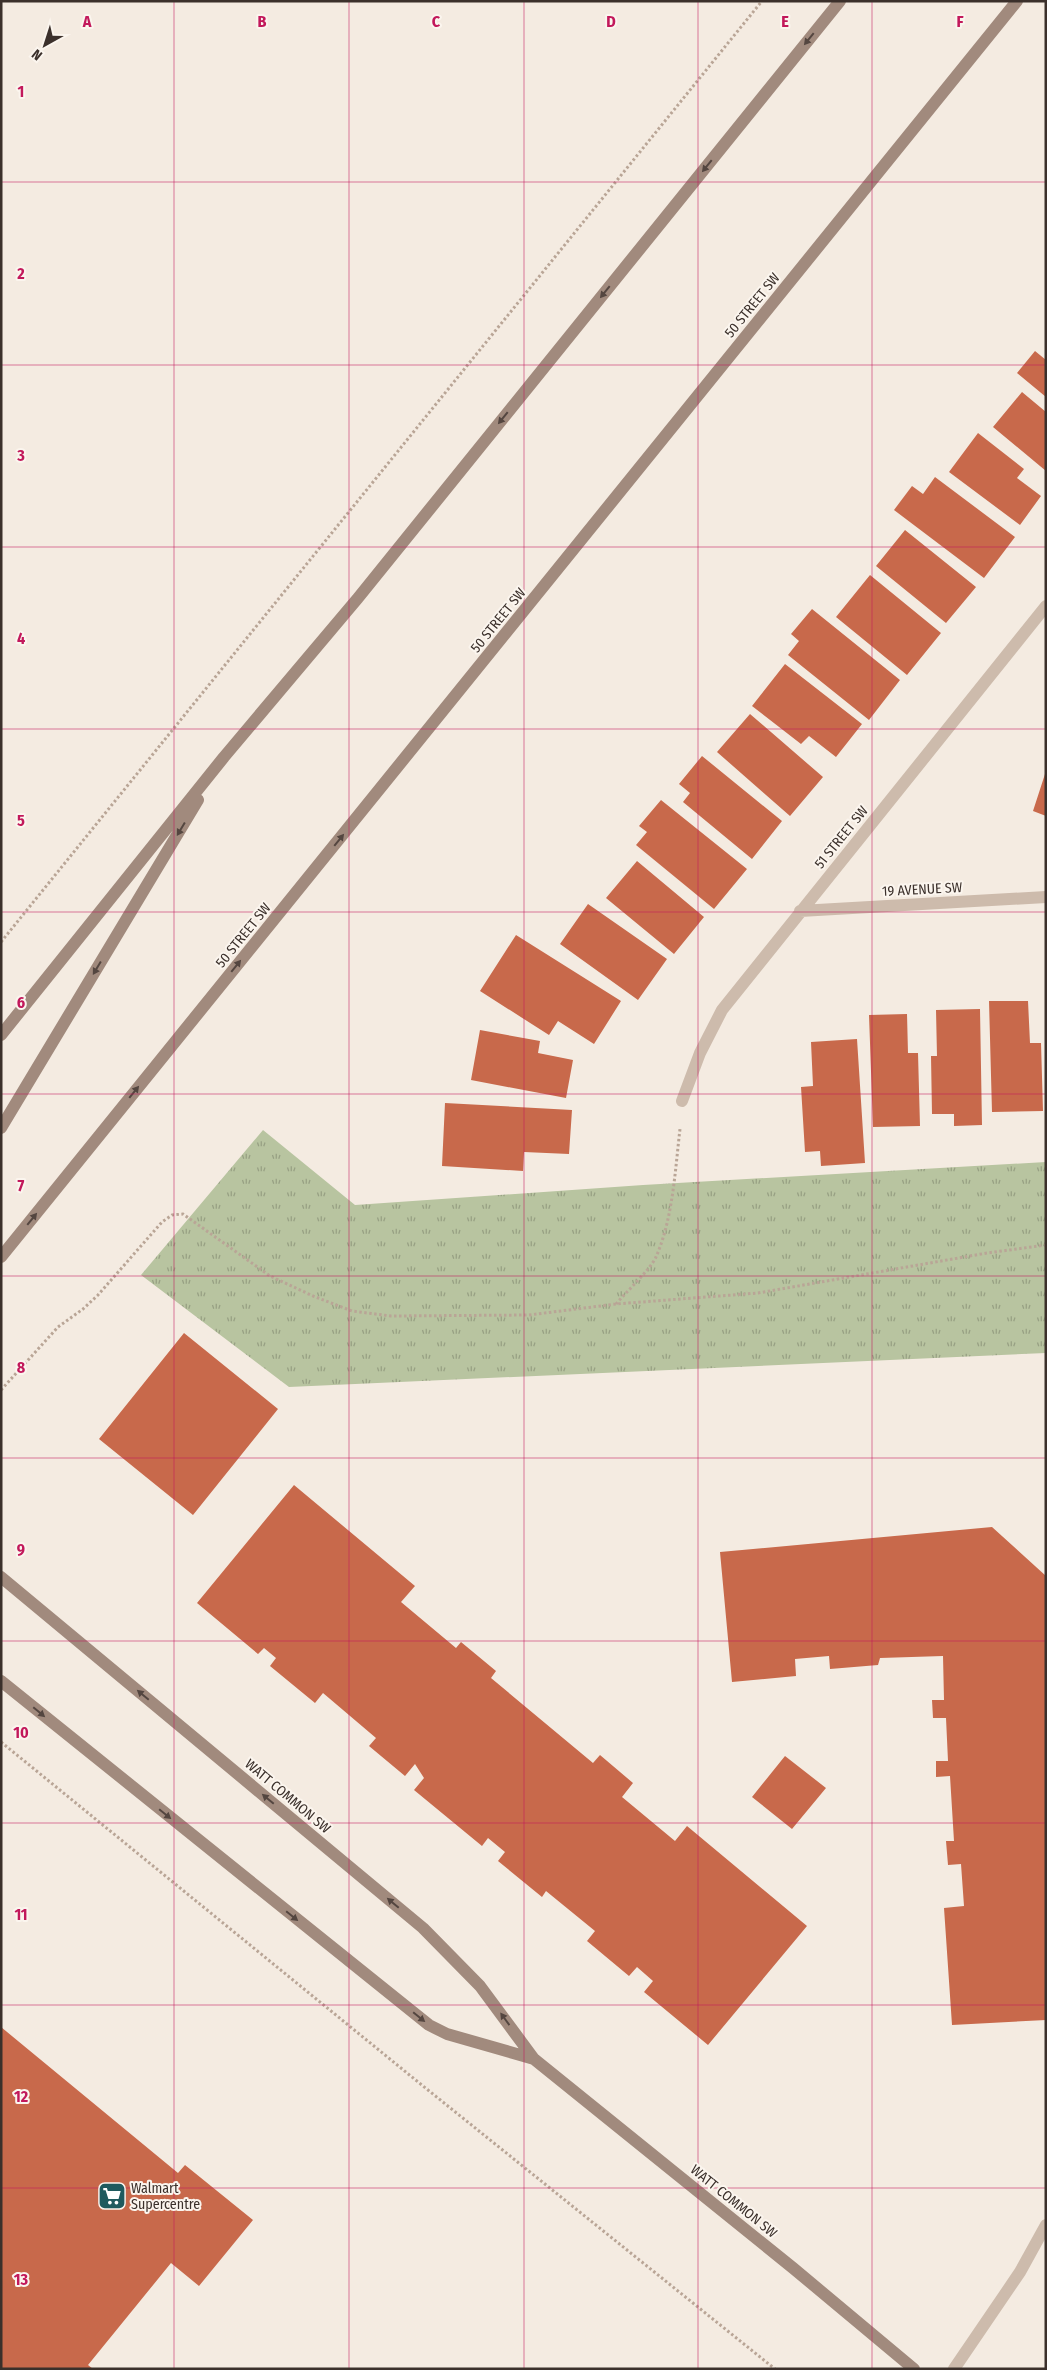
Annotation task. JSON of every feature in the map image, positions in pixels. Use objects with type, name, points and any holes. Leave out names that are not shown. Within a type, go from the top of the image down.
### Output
[{"type":"main road","points":[[1,1035],[224,757],[358,598],[840,1]]},
{"type":"main road","name":"50 STREET SW","points":[[1,1256],[1016,1]]},
{"type":"main road","points":[[1,1128],[224,757]]},
{"type":"main road","name":"WATT COMMON SW","points":[[1,1577],[423,1928],[480,1986],[534,2059],[778,2255],[914,2369]]},
{"type":"main road","name":"WATT COMMON SW","points":[[1,1681],[429,2025],[447,2034],[534,2059]]},
{"type":"street","name":"51 STREET SW","points":[[682,1101],[700,1053],[722,1010],[1046,606]]},
{"type":"street","name":"19 AVENUE SW","points":[[800,911],[1046,896]]},
{"type":"street","points":[[954,2369],[1020,2272],[1046,2225]]},
{"type":"path","points":[[1,942],[762,1]]},
{"type":"path","points":[[616,1304],[655,1259],[666,1227],[674,1186],[682,1101]]},
{"type":"path","points":[[1,1390],[58,1327],[83,1309],[98,1295],[162,1222],[172,1215],[183,1214],[192,1218],[213,1237],[270,1276],[313,1296],[352,1311],[391,1316],[529,1315],[616,1304],[758,1293],[986,1253],[1046,1245]]},
{"type":"path","points":[[1,1742],[775,2369]]},
{"type":"green space","points":[[263,1130],[355,1205],[643,1185],[1046,1162],[1046,1353],[289,1387],[141,1275]]},
{"type":"building","points":[[1035,351],[1046,360],[1046,397],[1017,373]]},
{"type":"building","points":[[1022,392],[1046,412],[1046,471],[993,427]]},
{"type":"building","points":[[978,433],[1024,469],[1017,478],[1041,496],[1020,525],[949,472]]},
{"type":"building","points":[[935,477],[1015,537],[984,578],[894,510],[912,486],[923,494]]},
{"type":"building","points":[[905,530],[976,587],[946,623],[876,566]]},
{"type":"building","points":[[870,575],[941,633],[907,675],[836,617]]},
{"type":"building","points":[[812,609],[900,680],[869,720],[788,655],[799,641],[791,634]]},
{"type":"building","points":[[785,664],[862,724],[836,757],[809,736],[801,744],[752,706]]},
{"type":"building","points":[[750,714],[823,777],[790,816],[717,752]]},
{"type":"building","points":[[702,756],[782,821],[752,859],[683,802],[690,793],[679,784]]},
{"type":"building","points":[[1046,774],[1046,816],[1033,811]]},
{"type":"building","points":[[661,800],[747,869],[714,909],[636,845],[647,832],[639,826]]},
{"type":"building","points":[[637,861],[704,917],[674,954],[606,898]]},
{"type":"building","points":[[588,904],[667,959],[638,1000],[560,944]]},
{"type":"building","points":[[516,935],[621,1001],[594,1044],[558,1021],[549,1035],[480,991]]},
{"type":"building","points":[[989,1001],[1028,1001],[1030,1043],[1041,1043],[1043,1111],[992,1112]]},
{"type":"building","points":[[980,1009],[982,1125],[954,1126],[954,1114],[932,1114],[931,1056],[937,1056],[936,1010]]},
{"type":"building","points":[[907,1014],[908,1053],[918,1053],[920,1126],[873,1127],[869,1015]]},
{"type":"building","points":[[480,1030],[540,1041],[538,1053],[573,1060],[566,1098],[471,1080]]},
{"type":"building","points":[[857,1039],[865,1163],[821,1166],[820,1151],[805,1152],[801,1087],[813,1086],[811,1042]]},
{"type":"building","points":[[445,1103],[572,1110],[569,1154],[524,1152],[523,1171],[442,1166]]},
{"type":"building","points":[[184,1333],[278,1409],[193,1515],[99,1439]]},
{"type":"building","points":[[294,1485],[415,1586],[401,1602],[456,1648],[461,1642],[496,1671],[491,1678],[593,1763],[600,1755],[633,1783],[622,1797],[675,1841],[687,1826],[807,1926],[708,2045],[644,1992],[653,1981],[637,1967],[629,1976],[587,1941],[595,1931],[546,1891],[542,1897],[498,1861],[505,1852],[488,1838],[482,1846],[414,1790],[424,1778],[415,1764],[405,1776],[369,1746],[376,1738],[323,1693],[315,1703],[270,1666],[276,1658],[264,1648],[258,1654],[197,1603]]},
{"type":"building","points":[[992,1527],[1046,1576],[1046,2020],[952,2025],[944,1908],[964,1906],[961,1864],[948,1865],[946,1841],[954,1841],[950,1776],[936,1777],[936,1761],[948,1761],[946,1718],[933,1718],[932,1700],[944,1700],[943,1656],[880,1658],[878,1665],[830,1669],[829,1656],[795,1659],[796,1676],[732,1682],[720,1552]]},
{"type":"building","points":[[785,1756],[826,1788],[792,1829],[752,1797]]},
{"type":"building","name":"Walmart Supercentre","points":[[1,2027],[178,2173],[185,2165],[253,2220],[199,2286],[171,2263],[88,2365],[93,2369],[1,2369]]},
{"type":"place","name":"Walmart Supercentre","points":[[112,2196]]}]
